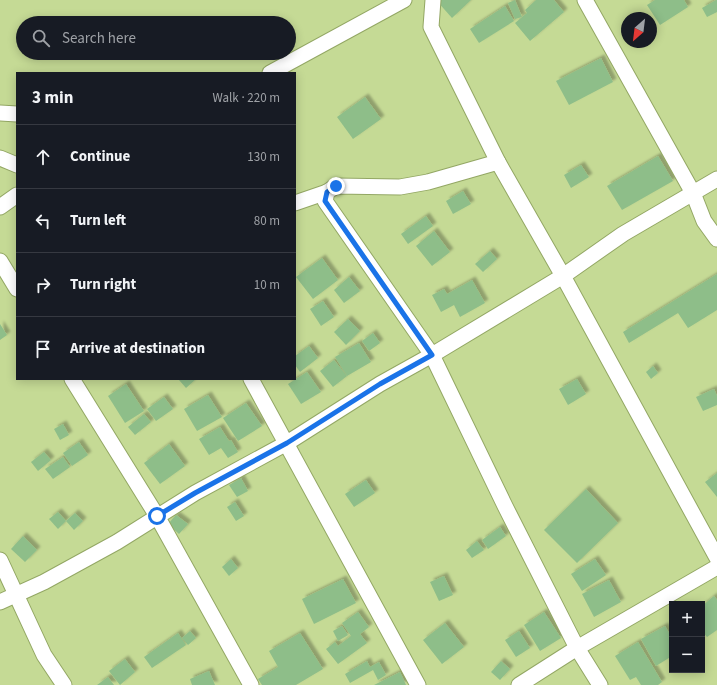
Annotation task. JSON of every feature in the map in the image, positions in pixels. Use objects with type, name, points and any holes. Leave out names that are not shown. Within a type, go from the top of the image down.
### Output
[{"type":"street","points":[[296,59],[404,0]]},
{"type":"street","points":[[433,0],[431,27],[498,162],[564,276],[717,558]]},
{"type":"street","points":[[584,0],[693,194],[704,221],[717,239]]},
{"type":"street","points":[[272,72],[294,60]]},
{"type":"street","points":[[0,113],[16,114]]},
{"type":"street","points":[[0,158],[16,165]]},
{"type":"street","points":[[296,203],[327,192],[336,186],[400,187],[428,182],[498,162]]},
{"type":"street","points":[[0,602],[17,596],[117,542],[195,493],[287,443],[380,384],[432,355],[564,276],[623,234],[717,180]]},
{"type":"street","points":[[327,192],[325,201],[432,355],[505,506],[577,648],[600,685]]},
{"type":"street","points":[[0,207],[16,196]]},
{"type":"street","points":[[0,261],[16,287]]},
{"type":"street","points":[[73,380],[157,516],[250,685]]},
{"type":"street","points":[[252,380],[418,685]]},
{"type":"street","points":[[0,560],[44,655],[64,685]]},
{"type":"street","points":[[519,685],[577,648],[717,567]]},
{"type":"building","points":[[436,0],[471,0],[452,18]]},
{"type":"building","points":[[515,0],[522,17],[515,19],[508,3]]},
{"type":"building","points":[[536,0],[554,0],[564,12],[530,41],[515,23],[527,13],[525,10]]},
{"type":"building","points":[[655,0],[684,0],[688,7],[660,25],[657,20],[657,12],[652,12],[647,5]]},
{"type":"building","points":[[716,0],[717,12],[707,17],[702,8]]},
{"type":"building","points":[[505,6],[514,21],[479,43],[470,29]]},
{"type":"building","points":[[601,58],[613,82],[569,105],[556,81]]},
{"type":"building","points":[[365,97],[381,119],[353,139],[337,117]]},
{"type":"building","points":[[658,156],[673,181],[622,210],[607,186]]},
{"type":"building","points":[[581,165],[589,177],[571,188],[564,175]]},
{"type":"building","points":[[463,191],[471,204],[453,214],[446,201]]},
{"type":"building","points":[[426,216],[433,226],[408,244],[401,234]]},
{"type":"building","points":[[434,231],[450,252],[432,266],[416,246]]},
{"type":"building","points":[[490,251],[497,259],[483,272],[475,264]]},
{"type":"building","points":[[322,258],[338,280],[313,299],[296,277]]},
{"type":"building","points":[[717,274],[717,310],[688,328],[678,313],[629,343],[623,332]]},
{"type":"building","points":[[349,277],[360,291],[344,303],[334,290]]},
{"type":"building","points":[[472,280],[485,303],[460,317],[454,305],[441,312],[432,295],[444,289],[447,294]]},
{"type":"building","points":[[323,301],[334,317],[321,326],[310,309]]},
{"type":"building","points":[[348,319],[360,331],[346,345],[334,332]]},
{"type":"building","points":[[0,324],[7,335],[0,340]]},
{"type":"building","points":[[373,333],[380,343],[369,351],[362,341]]},
{"type":"building","points":[[359,343],[371,362],[347,376],[335,357]]},
{"type":"building","points":[[309,346],[318,358],[300,372],[296,366],[296,355]]},
{"type":"building","points":[[334,360],[347,376],[333,387],[320,371]]},
{"type":"building","points":[[653,366],[658,373],[651,379],[646,372]]},
{"type":"building","points":[[307,372],[321,392],[301,404],[288,384]]},
{"type":"building","points":[[577,379],[586,394],[568,405],[559,389]]},
{"type":"building","points":[[179,380],[195,380],[186,388]]},
{"type":"building","points":[[126,384],[144,411],[125,423],[108,396]]},
{"type":"building","points":[[714,389],[717,396],[717,405],[703,411],[696,397]]},
{"type":"building","points":[[208,395],[222,417],[197,431],[184,409]]},
{"type":"building","points":[[164,397],[173,409],[156,421],[147,409]]},
{"type":"building","points":[[246,403],[262,426],[238,441],[223,418]]},
{"type":"building","points":[[144,414],[151,422],[135,435],[128,427]]},
{"type":"building","points":[[63,424],[69,435],[60,440],[54,429]]},
{"type":"building","points":[[220,427],[229,441],[231,440],[238,452],[228,458],[221,448],[209,455],[199,439]]},
{"type":"building","points":[[79,442],[88,455],[72,466],[63,453]]},
{"type":"building","points":[[169,444],[185,466],[160,484],[144,463]]},
{"type":"building","points":[[44,452],[51,460],[38,471],[31,462]]},
{"type":"building","points":[[63,457],[70,467],[53,479],[45,469]]},
{"type":"building","points":[[717,473],[717,497],[705,482]]},
{"type":"building","points":[[241,478],[248,491],[237,497],[229,485]]},
{"type":"building","points":[[366,480],[375,493],[354,507],[345,494]]},
{"type":"building","points":[[586,489],[618,523],[577,563],[544,530]]},
{"type":"building","points":[[235,502],[244,516],[236,521],[227,507]]},
{"type":"building","points":[[58,512],[66,521],[58,529],[49,519]]},
{"type":"building","points":[[75,513],[83,521],[74,530],[66,521]]},
{"type":"building","points":[[176,515],[188,524],[179,534],[168,524]]},
{"type":"building","points":[[500,527],[506,536],[488,549],[482,540]]},
{"type":"building","points":[[23,536],[37,550],[25,562],[11,549]]},
{"type":"building","points":[[477,541],[484,550],[472,558],[466,550]]},
{"type":"building","points":[[231,559],[238,568],[229,576],[222,567]]},
{"type":"building","points":[[595,559],[606,575],[582,591],[571,574]]},
{"type":"building","points":[[444,576],[453,595],[439,601],[430,582]]},
{"type":"building","points":[[343,579],[356,603],[314,624],[302,599]]},
{"type":"building","points":[[609,580],[621,602],[594,617],[582,594]]},
{"type":"building","points":[[714,596],[717,600],[717,630],[707,637],[705,635],[705,604]]},
{"type":"building","points":[[358,612],[369,627],[360,634],[367,643],[338,664],[326,649],[335,642],[338,646],[351,636],[342,623]]},
{"type":"building","points":[[544,612],[561,638],[540,651],[524,625]]},
{"type":"building","points":[[445,623],[464,647],[442,664],[423,640]]},
{"type":"building","points":[[342,626],[348,635],[338,641],[333,631]]},
{"type":"building","points":[[665,626],[669,633],[669,658],[656,666],[641,639]]},
{"type":"building","points":[[190,631],[196,638],[188,645],[182,638]]},
{"type":"building","points":[[519,631],[530,648],[516,657],[505,640]]},
{"type":"building","points":[[178,633],[186,645],[152,668],[144,657]]},
{"type":"building","points":[[300,633],[323,669],[296,685],[262,685],[258,679],[278,667],[269,651]]},
{"type":"building","points":[[638,642],[662,682],[658,685],[641,685],[636,677],[630,680],[615,656]]},
{"type":"building","points":[[125,659],[135,672],[120,685],[109,671]]},
{"type":"building","points":[[367,661],[370,667],[379,662],[386,675],[378,680],[373,670],[350,683],[345,674]]},
{"type":"building","points":[[501,661],[510,669],[500,680],[491,672]]},
{"type":"building","points":[[209,671],[215,685],[192,685],[190,679]]},
{"type":"building","points":[[400,672],[406,685],[374,685]]},
{"type":"building","points":[[108,677],[114,685],[97,685]]},
{"type":"route","points":[[157,516],[195,493],[287,443],[380,384],[432,355],[325,201],[327,192],[336,186]]}]
